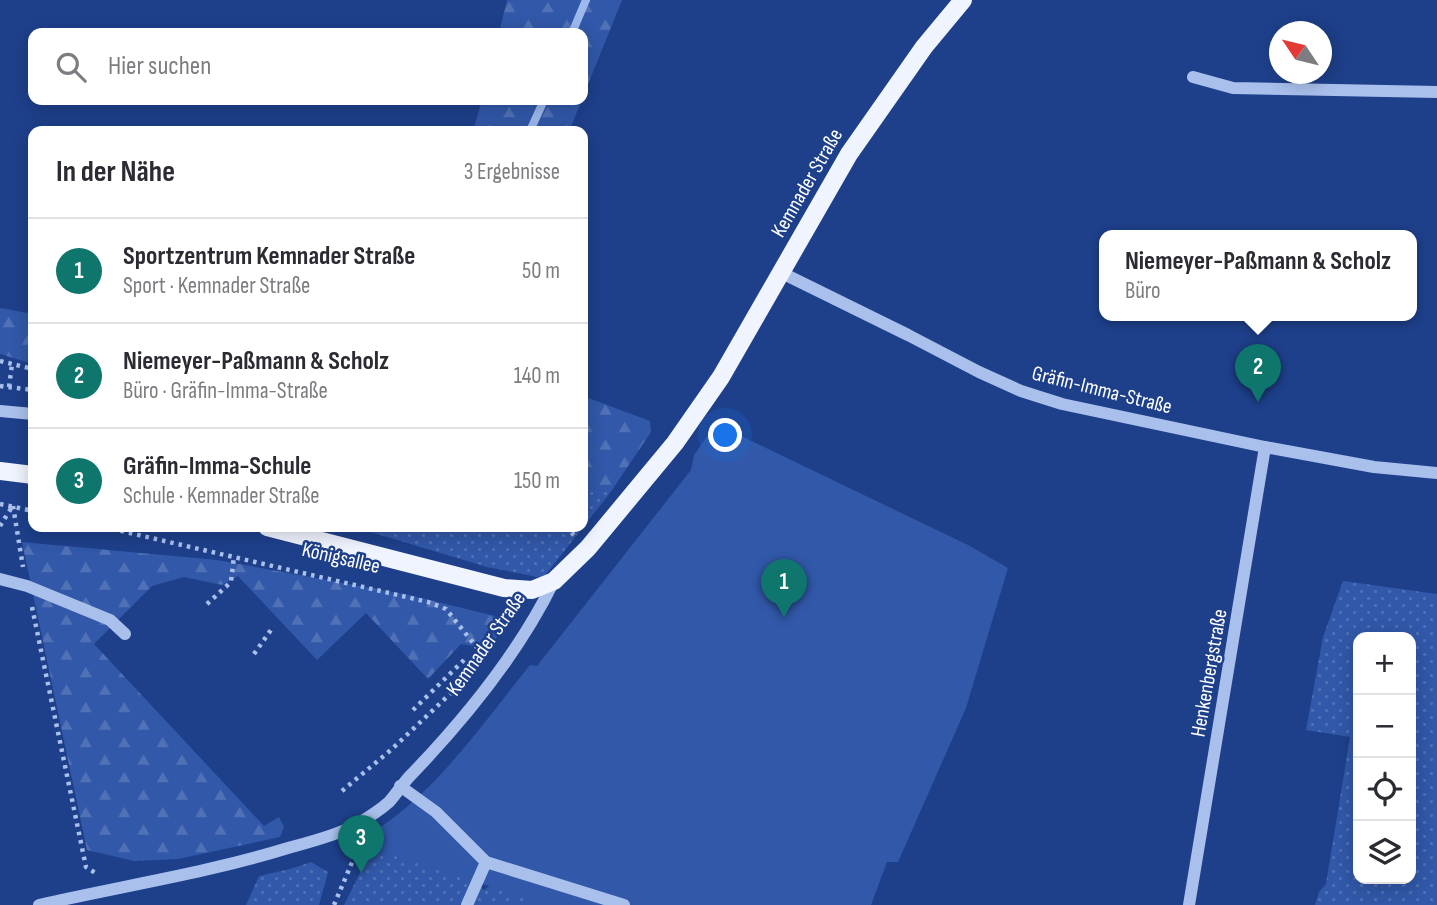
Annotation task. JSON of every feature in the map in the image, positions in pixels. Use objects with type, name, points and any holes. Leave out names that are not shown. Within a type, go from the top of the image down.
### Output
[{"type":"main road","name":"Kemnader Straße","points":[[554,581],[588,548],[676,443],[720,377],[849,154],[924,47],[963,0]]},
{"type":"main road","points":[[0,464],[28,473]]},
{"type":"main road","points":[[0,471],[28,474]]},
{"type":"main road","name":"Königsallee","points":[[286,532],[504,588],[532,590],[554,581]]},
{"type":"street","points":[[1193,77],[1233,88],[1437,92]]},
{"type":"street","name":"Gräfin-Imma-Straße","points":[[782,273],[979,373],[1021,391],[1105,414],[1265,447],[1374,467],[1437,473]]},
{"type":"street","points":[[0,411],[28,414]]},
{"type":"street","name":"Henkenbergstraße","points":[[1189,905],[1265,447]]},
{"type":"street","points":[[0,579],[27,586],[110,620],[125,634]]},
{"type":"street","name":"Kemnader Straße","points":[[39,905],[121,890],[253,859],[352,827],[389,801],[442,742],[497,673],[537,616],[554,581]]},
{"type":"street","points":[[400,786],[436,812],[486,862],[624,905]]},
{"type":"street","points":[[467,905],[486,862]]},
{"type":"path","points":[[0,361],[28,368]]},
{"type":"path","points":[[9,387],[12,364]]},
{"type":"path","points":[[0,386],[28,389]]},
{"type":"path","points":[[0,504],[28,510]]},
{"type":"path","points":[[0,526],[13,506]]},
{"type":"path","points":[[13,506],[27,586],[86,866],[121,890]]},
{"type":"path","name":"Königsallee","points":[[126,532],[428,602],[446,609],[497,673]]},
{"type":"path","points":[[207,604],[231,582],[234,556]]},
{"type":"path","points":[[254,654],[274,627]]},
{"type":"path","points":[[342,791],[392,749],[486,659]]},
{"type":"path","points":[[412,710],[464,660]]},
{"type":"path","points":[[334,905],[356,853],[352,827]]},
{"type":"green space","points":[[507,0],[622,0],[588,85],[588,28],[500,28]]},
{"type":"green space","points":[[481,105],[580,105],[571,126],[474,126]]},
{"type":"green space","points":[[0,308],[28,313],[28,362],[0,354]]},
{"type":"green space","points":[[588,398],[650,421],[651,432],[610,493],[588,486]]},
{"type":"green space","points":[[716,424],[968,545],[1008,568],[966,708],[898,862],[887,862],[871,905],[548,905],[354,843],[406,808],[429,786],[451,763],[530,665],[537,666],[691,470],[694,455]]},
{"type":"green space","points":[[588,486],[610,493],[588,521]]},
{"type":"green space","points":[[371,532],[579,532],[543,578],[487,567]]},
{"type":"green space","points":[[22,542],[217,560],[409,595],[503,618],[493,649],[461,644],[428,679],[366,613],[317,660],[238,576],[222,585],[184,577],[152,586],[94,644],[264,826],[279,817],[284,827],[280,837],[178,859],[134,861],[87,850]]},
{"type":"green space","points":[[1343,581],[1437,594],[1437,905],[1315,905],[1319,892],[1326,884],[1350,737],[1306,730],[1323,637]]},
{"type":"green space","points":[[380,833],[468,876],[484,890],[500,878],[557,905],[344,905]]},
{"type":"green space","points":[[311,862],[328,872],[319,905],[246,905],[259,876]]},
{"type":"waterway","points":[[574,28],[586,0]]},
{"type":"waterway","points":[[532,126],[542,105]]},
{"type":"place","name":"Niemeyer-Paßmann & Scholz","points":[[1258,402]]},
{"type":"place","name":"Sportzentrum Kemnader Straße","points":[[784,617]]},
{"type":"place","name":"Gräfin-Imma-Schule","points":[[361,873]]}]
